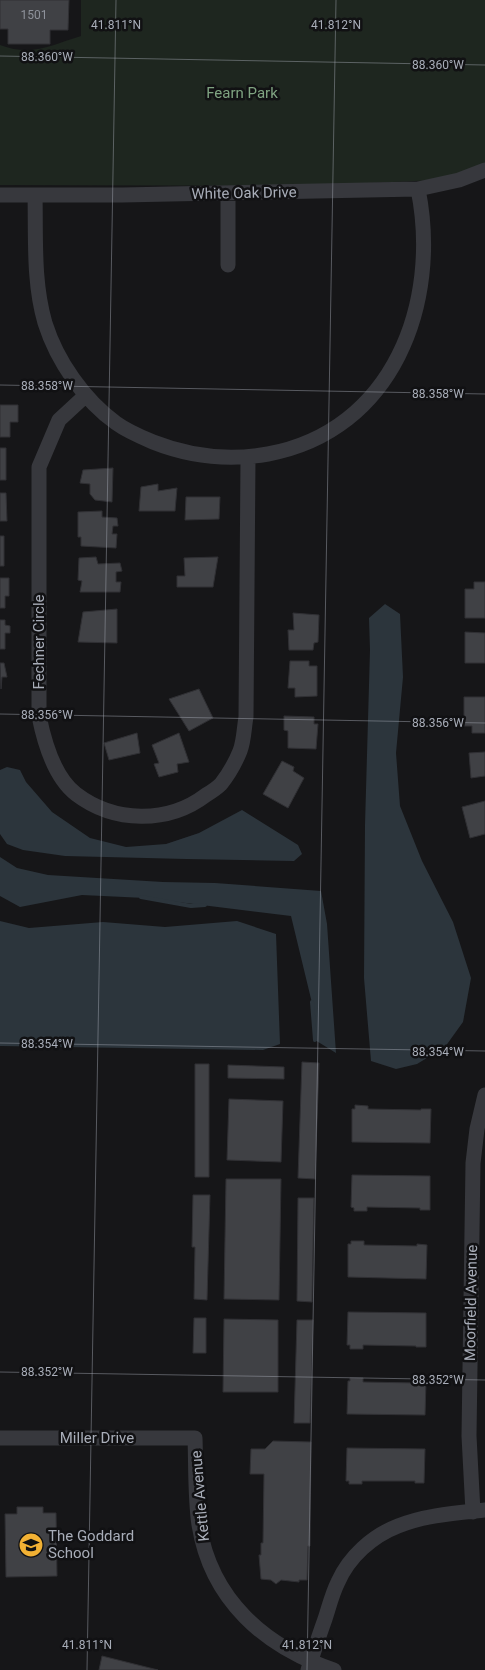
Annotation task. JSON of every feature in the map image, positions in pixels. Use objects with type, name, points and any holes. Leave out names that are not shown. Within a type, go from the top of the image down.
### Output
[{"type":"street","name":"White Oak Drive","points":[[0,195],[418,189],[460,180],[485,170]]},
{"type":"street","points":[[35,195],[36,279],[45,324],[61,359],[85,396],[117,424],[176,451],[208,457],[248,458],[286,451],[324,435],[355,414],[384,382],[402,349],[418,304],[423,269],[424,232],[418,189]]},
{"type":"street","points":[[228,193],[228,265]]},
{"type":"street","name":"Fechner Circle","points":[[85,396],[59,420],[39,467],[39,716],[45,744],[62,777],[74,793],[100,809],[129,816],[157,816],[192,806],[221,784],[241,750],[246,717],[248,458]]},
{"type":"street","name":"Moorfield Avenue","points":[[479,1511],[469,1436],[473,1163],[476,1129],[485,1095]]},
{"type":"street","name":"Miller Drive","points":[[0,1438],[195,1438]]},
{"type":"street","name":"Kettle Avenue","points":[[195,1438],[199,1524],[204,1547],[214,1574],[225,1595],[257,1628],[309,1666],[334,1670]]},
{"type":"street","points":[[309,1666],[337,1583],[347,1566],[361,1550],[380,1535],[397,1526],[430,1518],[479,1511]]},
{"type":"green space","name":"Fearn Park","points":[[81,0],[485,0],[485,166],[437,180],[306,186],[0,185],[0,45],[22,50],[32,50],[81,36]]},
{"type":"shaded area","points":[[385,604],[400,614],[403,677],[396,753],[400,806],[422,861],[453,922],[471,978],[463,1022],[445,1047],[417,1064],[396,1069],[371,1061],[364,978],[369,618]]},
{"type":"shaded area","points":[[7,767],[20,770],[26,782],[52,812],[90,838],[126,847],[166,844],[199,833],[242,810],[298,845],[302,854],[294,861],[65,856],[23,850],[7,844],[0,834],[0,770]]},
{"type":"shaded area","points":[[0,857],[17,868],[48,875],[215,883],[321,891],[327,924],[336,1053],[315,1040],[312,1003],[291,916],[145,898],[82,895],[20,907],[0,896]]},
{"type":"shaded area","points":[[0,921],[29,928],[103,922],[165,927],[237,921],[276,934],[280,1044],[263,1050],[0,1046]]},
{"type":"building","points":[[0,0],[69,0],[68,30],[50,30],[50,44],[8,44],[8,29],[0,29]]},
{"type":"building","points":[[0,405],[18,405],[18,422],[10,422],[10,437],[0,437]]},
{"type":"building","points":[[0,448],[6,448],[6,480],[0,480]]},
{"type":"building","points":[[113,468],[112,502],[95,500],[90,494],[90,484],[80,483],[83,470]]},
{"type":"building","points":[[158,484],[158,491],[177,488],[175,511],[139,511],[141,487]]},
{"type":"building","points":[[0,493],[6,493],[7,521],[0,521]]},
{"type":"building","points":[[186,497],[220,497],[219,519],[185,520]]},
{"type":"building","points":[[102,511],[102,517],[117,518],[118,526],[113,526],[112,534],[117,534],[116,548],[81,546],[81,537],[78,537],[78,512]]},
{"type":"building","points":[[0,536],[4,536],[4,566],[0,566]]},
{"type":"building","points":[[96,557],[98,564],[120,563],[122,571],[116,572],[116,582],[121,582],[120,592],[80,592],[82,581],[78,580],[79,558]]},
{"type":"building","points":[[218,557],[213,587],[177,587],[177,576],[185,576],[184,558]]},
{"type":"building","points":[[0,578],[9,578],[9,596],[5,596],[5,608],[0,608]]},
{"type":"building","points":[[474,582],[485,582],[485,618],[465,618],[465,589],[474,589]]},
{"type":"building","points":[[117,609],[117,643],[78,642],[83,612]]},
{"type":"building","points":[[293,613],[319,615],[318,642],[314,643],[313,650],[289,650],[288,630],[294,630]]},
{"type":"building","points":[[0,620],[5,620],[5,625],[10,626],[10,633],[5,633],[5,649],[0,649]]},
{"type":"building","points":[[465,632],[485,633],[485,663],[465,663]]},
{"type":"building","points":[[290,661],[309,661],[309,666],[317,666],[317,696],[295,697],[295,688],[288,688]]},
{"type":"building","points":[[0,663],[4,663],[7,677],[2,677],[1,689]]},
{"type":"building","points":[[199,689],[213,718],[189,731],[169,699]]},
{"type":"building","points":[[464,697],[485,697],[485,733],[472,733],[472,726],[464,726]]},
{"type":"building","points":[[284,716],[314,717],[314,724],[318,724],[316,749],[288,748],[288,731],[284,730]]},
{"type":"building","points":[[137,733],[140,753],[109,760],[104,743]]},
{"type":"building","points":[[179,733],[189,762],[177,764],[178,772],[159,777],[154,764],[159,763],[152,745]]},
{"type":"building","points":[[485,752],[485,776],[471,778],[469,753]]},
{"type":"building","points":[[282,761],[294,767],[293,771],[304,778],[288,808],[263,794]]},
{"type":"building","points":[[485,801],[485,834],[470,838],[462,807]]},
{"type":"building","points":[[302,1062],[319,1063],[315,1179],[298,1178]]},
{"type":"building","points":[[195,1064],[209,1064],[209,1177],[195,1177]]},
{"type":"building","points":[[228,1065],[284,1067],[284,1079],[228,1078]]},
{"type":"building","points":[[229,1099],[283,1101],[281,1162],[227,1160]]},
{"type":"building","points":[[355,1105],[368,1106],[368,1109],[431,1109],[430,1143],[352,1142],[352,1109],[355,1109]]},
{"type":"building","points":[[352,1175],[430,1176],[430,1210],[420,1210],[420,1208],[367,1207],[367,1211],[354,1211],[354,1208],[351,1207]]},
{"type":"building","points":[[226,1179],[281,1179],[279,1300],[224,1299]]},
{"type":"building","points":[[193,1195],[210,1195],[207,1300],[194,1299]]},
{"type":"building","points":[[298,1198],[314,1198],[312,1302],[297,1301]]},
{"type":"building","points":[[351,1241],[364,1241],[364,1245],[427,1245],[426,1279],[348,1277],[348,1244],[351,1244]]},
{"type":"building","points":[[348,1312],[426,1313],[426,1347],[363,1345],[363,1349],[350,1349],[350,1345],[347,1345]]},
{"type":"building","points":[[194,1318],[206,1318],[206,1353],[193,1353]]},
{"type":"building","points":[[224,1319],[278,1320],[278,1392],[223,1392]]},
{"type":"building","points":[[297,1320],[313,1320],[310,1423],[294,1423]]},
{"type":"building","points":[[350,1378],[363,1378],[363,1382],[416,1383],[416,1381],[426,1381],[425,1415],[347,1414],[348,1381],[350,1381]]},
{"type":"building","points":[[273,1441],[311,1442],[310,1546],[308,1546],[307,1580],[299,1580],[299,1582],[281,1580],[276,1584],[271,1580],[261,1579],[259,1555],[261,1555],[261,1543],[263,1543],[264,1474],[250,1474],[251,1449],[265,1449]]},
{"type":"building","points":[[347,1448],[425,1449],[424,1483],[415,1483],[415,1481],[362,1481],[362,1484],[349,1484],[349,1481],[346,1481]]},
{"type":"building","name":"The Goddard School","points":[[17,1507],[43,1507],[43,1513],[56,1513],[57,1576],[6,1577],[5,1514],[17,1514]]},
{"type":"building","points":[[102,1656],[158,1670],[99,1670]]},
{"type":"waterway","points":[[141,897],[191,906],[205,905]]},
{"type":"waterway","points":[[312,1002],[315,1040]]},
{"type":"place","name":"The Goddard School","points":[[31,1545]]}]
